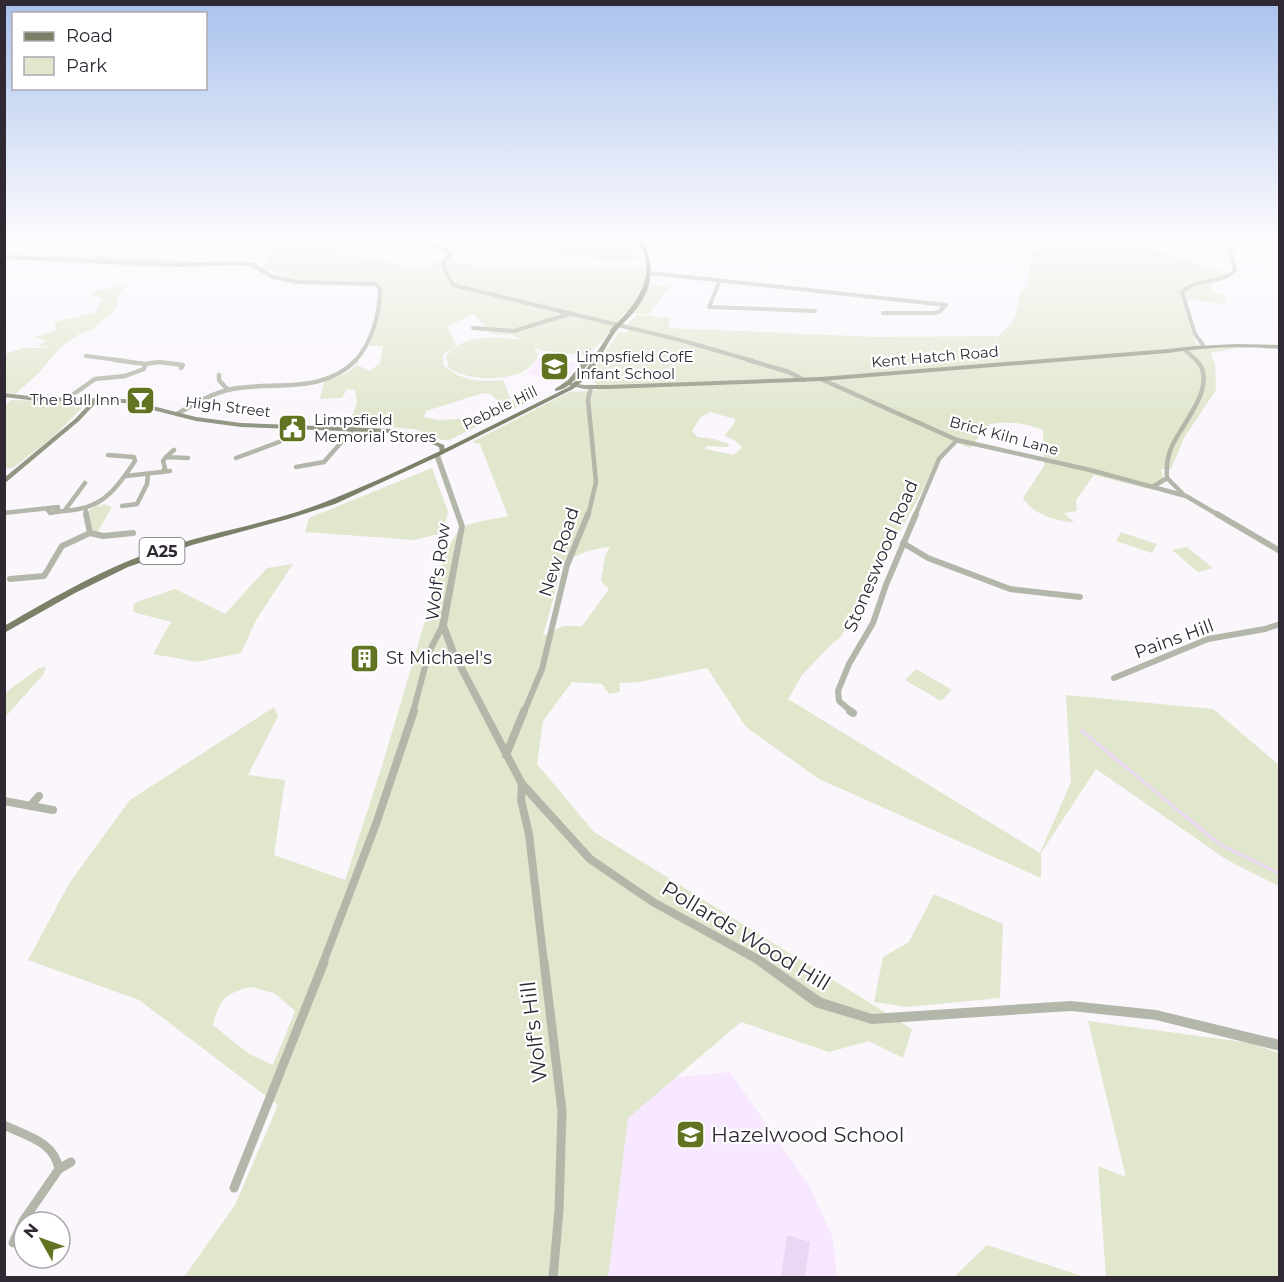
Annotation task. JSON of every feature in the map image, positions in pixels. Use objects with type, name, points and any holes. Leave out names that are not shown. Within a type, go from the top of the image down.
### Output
[{"type":"main road","points":[[572,382],[639,300]]},
{"type":"main road","name":"Kent Hatch Road","points":[[572,382],[591,387],[804,380],[1185,349],[1203,345],[1240,344],[1280,347]]},
{"type":"main road","name":"Pebble Hill","points":[[4,630],[81,586],[142,558],[186,543],[304,512],[332,502],[439,451],[572,382]]},
{"type":"main road","name":"High Street","points":[[4,395],[38,399],[125,401],[177,414],[241,425],[302,426],[392,432],[414,436],[439,451]]},
{"type":"main road","points":[[4,482],[77,420],[95,401]]},
{"type":"street","points":[[177,414],[206,398],[239,387],[304,386],[346,372],[365,351],[379,300]]},
{"type":"street","points":[[512,300],[686,342],[789,372],[804,380]]},
{"type":"street","points":[[712,300],[709,307],[815,311]]},
{"type":"street","points":[[883,313],[933,313],[939,312],[946,305],[899,300]]},
{"type":"street","points":[[1185,300],[1196,334],[1203,345]]},
{"type":"street","points":[[473,328],[514,331],[569,314]]},
{"type":"street","points":[[1185,349],[1197,357],[1201,363],[1202,390],[1196,407],[1175,439],[1165,472],[1167,478],[1186,496]]},
{"type":"street","points":[[86,356],[145,364],[159,362],[183,365],[181,368]]},
{"type":"street","points":[[68,398],[94,380],[136,373],[144,369],[145,364]]},
{"type":"street","points":[[219,375],[219,380],[228,390]]},
{"type":"street","name":"Brick Kiln Lane","points":[[821,379],[955,441],[1154,486]]},
{"type":"street","name":"New Road","points":[[506,755],[542,669],[567,565],[588,515],[596,482],[588,400],[591,387]]},
{"type":"street","points":[[236,458],[280,441],[295,433],[302,426]]},
{"type":"street","points":[[296,467],[324,462],[353,429]]},
{"type":"street","name":"Stoneswood Road","points":[[853,713],[839,701],[838,691],[849,664],[873,623],[903,543],[939,459],[955,441]]},
{"type":"street","points":[[162,472],[165,468],[163,461],[174,450]]},
{"type":"street","name":"Wolf's Row","points":[[439,451],[462,526],[443,625],[453,652],[506,755]]},
{"type":"street","points":[[4,513],[47,509],[50,513],[95,505],[114,492],[135,461],[134,458],[108,455]]},
{"type":"street","points":[[166,458],[188,458]]},
{"type":"street","points":[[126,476],[170,471]]},
{"type":"street","points":[[122,506],[137,504],[147,484],[148,474]]},
{"type":"street","points":[[1154,486],[1167,478]]},
{"type":"street","points":[[65,510],[85,483]]},
{"type":"street","points":[[1154,486],[1186,496],[1280,551]]},
{"type":"street","points":[[85,508],[90,533]]},
{"type":"street","points":[[10,579],[44,576],[62,546],[90,533],[103,536],[134,533]]},
{"type":"street","points":[[903,543],[928,558],[945,563],[988,583],[1010,589],[1080,597]]},
{"type":"street","name":"Pains Hill","points":[[1114,678],[1208,639],[1265,629],[1280,624]]},
{"type":"street","points":[[234,1188],[334,939],[396,770],[421,683],[427,650],[443,625]]},
{"type":"street","name":"Pollards Wood Hill","points":[[506,755],[522,784],[590,859],[653,902],[757,959],[819,1003],[872,1019],[1071,1006],[1156,1015],[1280,1046]]},
{"type":"street","name":"Wolf's Hill","points":[[522,784],[521,800],[529,834],[562,1111],[559,1210],[553,1278]]},
{"type":"street","points":[[30,807],[39,796]]},
{"type":"street","points":[[4,801],[53,810]]},
{"type":"street","points":[[4,1125],[46,1144],[59,1160],[59,1169]]},
{"type":"street","points":[[31,1210],[59,1169],[71,1162]]},
{"type":"shaded area","name":"Limpsfield CofE Infant School","points":[[547,352],[568,356],[565,361],[578,363],[563,383],[526,373]]},
{"type":"shaded area","name":"Hazelwood School","points":[[730,1072],[810,1187],[833,1238],[837,1277],[579,1278],[616,1083]]},
{"type":"shaded area","points":[[787,1235],[810,1242],[805,1277],[781,1277]]},
{"type":"green space","points":[[101,300],[118,300],[113,312],[91,330],[78,335],[60,348],[38,374],[15,394],[5,392],[5,354],[23,348],[51,348],[37,346],[46,341],[34,337],[56,330],[55,322],[96,312]]},
{"type":"green space","points":[[381,300],[660,300],[648,315],[626,312],[603,340],[586,356],[540,350],[534,347],[538,355],[532,364],[511,376],[498,378],[458,373],[449,368],[446,357],[453,349],[470,340],[480,338],[521,339],[512,335],[492,334],[474,314],[448,326],[456,346],[443,355],[443,365],[457,374],[471,379],[503,380],[511,400],[532,400],[449,440],[442,440],[414,429],[349,424],[357,403],[355,390],[347,389],[342,398],[320,399],[324,382],[346,373],[357,365],[370,371],[380,363],[383,346],[369,346],[378,320]],"holes":[[[483,393],[491,394],[499,403],[491,414],[466,426],[462,426],[462,419],[438,420],[424,417],[426,411]]]},
{"type":"green space","points":[[1019,300],[1182,300],[1196,344],[1205,347],[1242,347],[1211,353],[1215,365],[1216,390],[1184,438],[1171,469],[1161,469],[1163,478],[1153,490],[1094,475],[1076,500],[1077,511],[1064,513],[1074,522],[1039,513],[1023,498],[1044,466],[1043,430],[1017,423],[997,423],[990,424],[970,448],[952,441],[936,461],[923,490],[840,638],[802,675],[788,699],[1040,853],[1071,782],[1066,695],[1213,709],[1279,765],[1279,886],[1227,860],[1096,769],[1041,853],[1041,878],[819,779],[746,727],[707,668],[639,682],[619,683],[620,692],[609,694],[602,684],[572,682],[543,721],[537,764],[594,832],[912,1029],[903,1058],[869,1041],[829,1052],[741,1022],[628,1118],[608,1277],[184,1277],[235,1205],[278,1105],[139,1000],[28,960],[70,882],[130,800],[274,707],[278,716],[248,775],[285,780],[274,855],[345,880],[447,551],[458,532],[464,527],[480,521],[508,516],[480,444],[472,442],[569,392],[597,390],[596,383],[589,376],[619,332],[626,333],[630,327],[628,323],[638,315],[671,318],[668,328],[878,337],[999,336],[1014,319]],"holes":[[[710,412],[735,419],[734,424],[724,436],[734,440],[742,447],[734,455],[705,449],[706,446],[728,447],[729,444],[698,437],[692,431],[700,418]],[[610,547],[605,556],[601,581],[609,589],[582,626],[563,626],[543,636],[563,563],[586,552]],[[251,987],[274,993],[295,1011],[273,1065],[249,1054],[213,1025],[224,999],[235,992]]]},
{"type":"green space","points":[[1195,300],[1225,300],[1226,304]]},
{"type":"green space","points":[[11,400],[88,402],[53,437],[13,468],[5,468],[5,406]]},
{"type":"green space","points":[[432,468],[448,512],[443,533],[414,540],[305,532],[309,518]]},
{"type":"green space","points":[[101,503],[97,509],[104,504],[112,507],[97,533],[93,532],[88,514],[92,512],[88,513],[88,511]]},
{"type":"green space","points":[[1121,532],[1157,544],[1152,553],[1116,541]]},
{"type":"green space","points":[[1187,547],[1213,568],[1198,572],[1172,550]]},
{"type":"green space","points":[[293,564],[256,620],[241,653],[197,662],[153,654],[171,622],[133,612],[134,603],[175,589],[225,614],[267,568]]},
{"type":"green space","points":[[46,667],[43,675],[5,717],[5,693],[39,668]]},
{"type":"green space","points":[[916,669],[952,690],[941,701],[905,680]]},
{"type":"green space","points":[[934,894],[1003,924],[1000,998],[907,1007],[874,1002],[883,957],[909,942]]},
{"type":"green space","points":[[1088,1021],[1250,1043],[1279,1053],[1279,1277],[1106,1277],[1098,1166],[1126,1177]]},
{"type":"green space","points":[[987,1245],[1085,1277],[954,1277]]},
{"type":"waterway","points":[[1082,731],[1219,844],[1280,874]]},
{"type":"place","name":"Limpsfield CofE Infant School","points":[[555,366]]},
{"type":"place","name":"The Bull Inn","points":[[141,400]]},
{"type":"place","name":"Limpsfield Memorial Stores","points":[[293,429]]},
{"type":"place","name":"St Michael's","points":[[365,658]]},
{"type":"place","name":"Hazelwood School","points":[[690,1135]]}]
